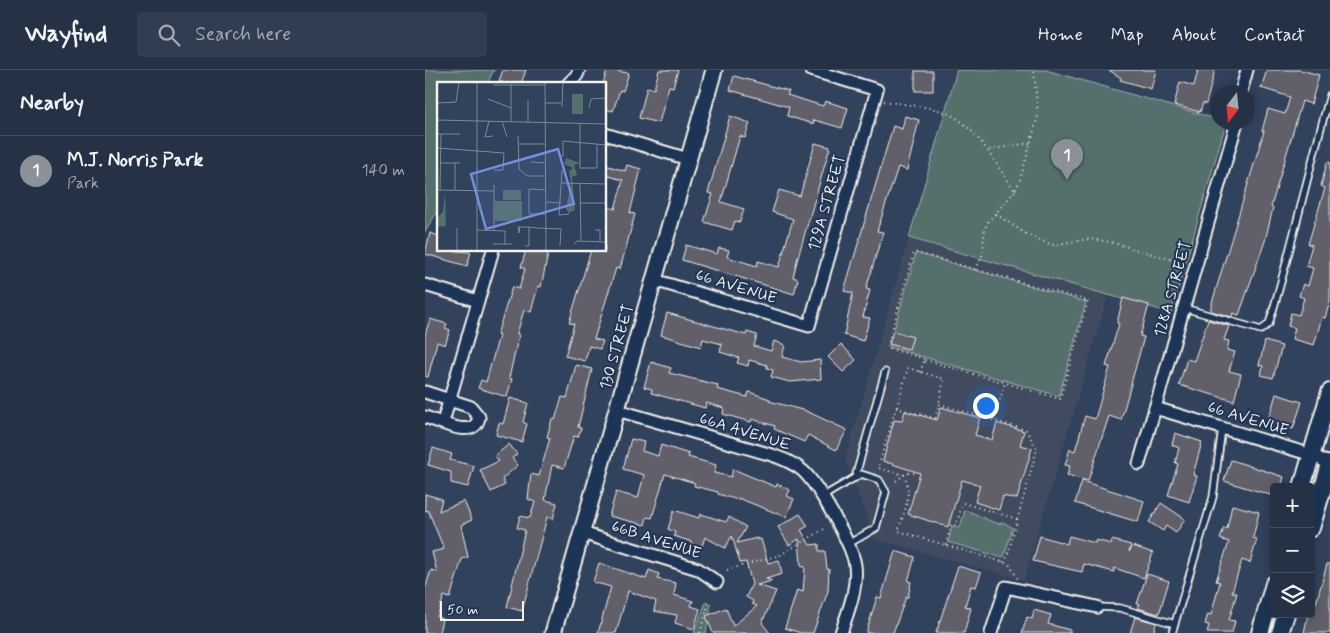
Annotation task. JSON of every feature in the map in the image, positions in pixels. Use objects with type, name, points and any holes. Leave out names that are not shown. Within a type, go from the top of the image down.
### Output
[{"type":"main road","points":[[1303,483],[1330,392]]},
{"type":"main road","points":[[1315,515],[1330,464]]},
{"type":"main road","points":[[1259,633],[1270,597]]},
{"type":"main road","points":[[1280,633],[1285,618]]},
{"type":"street","points":[[570,82],[579,70]]},
{"type":"street","name":"130 STREET","points":[[553,633],[713,70]]},
{"type":"street","points":[[811,70],[875,95]]},
{"type":"street","points":[[1243,85],[1247,70]]},
{"type":"street","name":"129A STREET","points":[[809,326],[875,95]]},
{"type":"street","name":"128A STREET","points":[[1139,464],[1235,130]]},
{"type":"street","points":[[606,134],[688,159]]},
{"type":"street","points":[[443,422],[493,251]]},
{"type":"street","name":"66 AVENUE","points":[[654,280],[809,326]]},
{"type":"street","points":[[425,285],[478,301]]},
{"type":"street","points":[[425,392],[471,407],[479,417],[478,423],[473,428],[465,429],[425,417]]},
{"type":"street","name":"66 AVENUE","points":[[1155,408],[1312,455],[1330,464]]},
{"type":"street","name":"66A AVENUE","points":[[617,410],[787,461],[804,472],[821,498],[832,524]]},
{"type":"street","points":[[832,524],[848,544],[855,566],[855,584],[841,633]]},
{"type":"street","name":"66B AVENUE","points":[[582,533],[698,569],[717,582]]},
{"type":"street","points":[[991,633],[1006,587],[1097,607]]},
{"type":"lane","points":[[1184,308],[1261,330],[1269,324],[1291,248],[1310,161],[1330,95]]},
{"type":"lane","points":[[855,478],[885,372]]},
{"type":"lane","points":[[1172,633],[1213,497],[1222,428]]},
{"type":"lane","points":[[821,498],[861,474],[879,480],[886,492],[875,528],[848,544]]},
{"type":"lane","points":[[1097,607],[1120,608],[1175,624]]},
{"type":"path","points":[[977,270],[983,253],[987,223],[1015,192],[1020,180],[1038,116],[1034,70]]},
{"type":"path","points":[[875,95],[940,109],[962,120],[987,150],[1015,192]]},
{"type":"path","points":[[987,150],[1030,143]]},
{"type":"path","points":[[995,214],[1026,234],[1052,245],[1090,239],[1110,242],[1190,264]]},
{"type":"path","points":[[914,252],[1089,301],[1060,399],[925,360],[887,348],[914,252]]},
{"type":"path","points":[[920,372],[925,360]]},
{"type":"path","points":[[896,408],[935,418],[944,379],[908,368],[896,408],[878,468],[904,475],[916,473]]},
{"type":"path","points":[[993,420],[1005,382]]},
{"type":"path","points":[[939,404],[1026,430],[1037,448],[1007,557],[1003,562]]},
{"type":"path","points":[[896,481],[904,475]]},
{"type":"path","points":[[904,475],[909,484],[909,496],[898,531],[1009,564],[1019,579]]},
{"type":"path","points":[[946,545],[951,524],[956,525],[963,503],[1017,519]]},
{"type":"path","points":[[727,570],[780,555],[832,524]]},
{"type":"path","points":[[700,633],[709,602]]},
{"type":"shaded area","points":[[909,238],[1108,295],[1024,580],[875,539],[845,460]]},
{"type":"green space","points":[[425,70],[494,70],[488,82],[437,82],[437,211],[425,232]]},
{"type":"green space","points":[[957,70],[1046,70],[1210,117],[1210,130],[1224,130],[1171,313],[909,238]]},
{"type":"green space","points":[[916,253],[1086,302],[1059,396],[889,347]]},
{"type":"green space","points":[[965,510],[995,523],[1003,522],[1013,528],[1004,556],[1000,557],[948,542],[952,526],[960,528]]},
{"type":"green space","points":[[706,602],[711,604],[706,633],[694,633]]},
{"type":"building","points":[[503,70],[526,70],[522,82],[499,81]]},
{"type":"building","points":[[607,70],[629,73],[623,91],[620,90],[613,111],[606,109],[606,82],[604,82]]},
{"type":"building","points":[[659,70],[678,70],[673,87],[669,86],[659,123],[639,118],[647,87],[654,89]]},
{"type":"building","points":[[1109,70],[1156,70],[1151,89],[1120,80],[1121,78]]},
{"type":"building","points":[[1198,70],[1215,70],[1206,104],[1203,103],[1200,112],[1174,105],[1180,82],[1194,86]]},
{"type":"building","points":[[1267,70],[1301,70],[1319,75],[1311,104],[1302,101],[1271,207],[1273,208],[1265,241],[1239,315],[1233,313],[1232,317],[1211,311],[1211,306],[1264,131],[1262,131],[1268,109],[1285,114],[1290,97],[1261,88]]},
{"type":"building","points":[[915,71],[933,71],[933,91],[915,91]]},
{"type":"building","points":[[734,76],[789,91],[787,95],[823,106],[825,101],[848,108],[842,128],[814,120],[813,124],[787,116],[789,107],[730,90]]},
{"type":"building","points":[[730,116],[750,123],[745,138],[740,136],[721,202],[744,209],[740,222],[735,221],[732,230],[704,222],[713,194],[708,193]]},
{"type":"building","points":[[905,116],[919,120],[907,170],[898,167],[877,231],[883,232],[866,289],[870,290],[863,317],[870,318],[863,341],[844,335],[853,293],[844,291],[893,126],[902,129]]},
{"type":"building","points":[[815,143],[830,147],[793,277],[798,279],[794,294],[682,260],[686,245],[717,254],[719,248],[729,250],[727,257],[757,266],[758,261],[779,267],[793,219],[772,212],[779,190],[800,196]]},
{"type":"building","points":[[1327,162],[1330,162],[1330,301],[1325,318],[1322,317],[1314,345],[1292,339],[1295,328],[1288,326],[1291,313],[1299,315],[1304,298],[1299,296],[1303,284],[1308,286],[1313,268],[1306,266],[1312,245],[1308,244],[1325,188],[1321,186]]},
{"type":"building","points":[[606,165],[625,171],[627,165],[641,169],[630,213],[635,214],[627,244],[620,269],[616,268],[594,339],[603,341],[600,349],[589,346],[585,361],[565,356],[574,324],[569,323],[591,251],[606,251],[606,206],[615,209],[623,180],[606,175]]},
{"type":"building","points":[[430,233],[437,235],[437,251],[471,252],[467,266],[425,254]]},
{"type":"building","points":[[526,251],[549,251],[541,287],[538,286],[531,312],[524,310],[517,334],[519,335],[509,378],[512,379],[507,397],[478,388],[481,380],[486,382],[499,336],[497,335],[512,287],[519,289],[525,269],[521,267]]},
{"type":"building","points":[[1123,298],[1149,305],[1140,336],[1144,337],[1121,420],[1109,416],[1088,481],[1067,475],[1070,466],[1065,465],[1070,449],[1075,451],[1085,416],[1095,419],[1110,367],[1106,366],[1119,324],[1117,323]]},
{"type":"building","points":[[667,313],[746,335],[747,332],[757,335],[754,346],[771,351],[774,341],[785,345],[782,357],[801,362],[820,360],[821,379],[790,382],[771,377],[773,370],[767,368],[767,365],[749,360],[748,366],[737,363],[739,358],[720,352],[722,344],[703,339],[701,347],[661,335]]},
{"type":"building","points":[[430,319],[447,324],[445,328],[450,330],[445,345],[437,342],[428,377],[425,376],[425,335]]},
{"type":"building","points":[[1208,320],[1229,326],[1224,340],[1229,341],[1227,350],[1235,352],[1229,371],[1241,374],[1234,401],[1179,385],[1187,359],[1194,361]]},
{"type":"building","points":[[893,331],[913,337],[909,349],[889,344]]},
{"type":"building","points":[[1265,341],[1282,346],[1273,378],[1261,375],[1263,366],[1259,365]]},
{"type":"building","points":[[841,344],[856,360],[843,372],[828,357]]},
{"type":"building","points":[[651,362],[671,368],[669,373],[718,385],[717,389],[747,397],[749,392],[770,399],[769,401],[806,411],[847,430],[836,450],[808,435],[804,442],[774,429],[775,426],[752,419],[751,422],[723,414],[724,408],[706,403],[705,408],[651,393],[652,389],[644,387]]},
{"type":"building","points":[[576,365],[592,369],[578,427],[581,428],[578,437],[574,436],[564,468],[552,465],[545,500],[557,503],[553,519],[547,517],[522,611],[507,607],[525,530],[517,528],[520,516],[530,518],[535,502],[528,499],[531,474],[539,476],[550,438],[547,437],[552,419],[555,420],[562,397],[567,398]]},
{"type":"building","points":[[1276,394],[1302,402],[1293,429],[1268,421]]},
{"type":"building","points":[[510,398],[528,403],[523,422],[527,424],[522,442],[496,435],[499,423],[503,424]]},
{"type":"building","points":[[941,407],[980,418],[975,435],[992,440],[997,423],[1024,431],[1020,445],[1032,448],[1017,499],[1003,496],[999,510],[975,502],[980,485],[962,480],[948,527],[908,514],[920,473],[883,461],[894,420],[902,421],[905,411],[937,420]]},
{"type":"building","points":[[1175,433],[1202,442],[1193,475],[1197,476],[1189,502],[1168,495],[1178,464],[1175,463],[1179,448],[1172,445]]},
{"type":"building","points":[[631,439],[644,442],[642,451],[658,456],[661,445],[689,454],[688,457],[716,465],[714,473],[731,477],[733,469],[776,487],[777,484],[790,490],[787,496],[794,499],[786,517],[738,498],[738,500],[718,494],[718,492],[694,486],[695,483],[665,474],[652,518],[647,517],[645,525],[609,516],[616,492],[638,498],[644,475],[623,469]]},
{"type":"building","points":[[509,444],[517,454],[512,458],[518,465],[502,479],[505,485],[491,492],[480,470],[499,461],[495,456]]},
{"type":"building","points":[[433,448],[452,454],[450,460],[474,466],[468,487],[451,483],[451,472],[428,465]]},
{"type":"building","points":[[1231,460],[1284,477],[1282,483],[1270,483],[1270,495],[1224,481]]},
{"type":"building","points":[[1082,481],[1144,501],[1138,522],[1075,503]]},
{"type":"building","points":[[425,494],[442,499],[439,511],[464,501],[472,520],[461,525],[468,557],[462,559],[450,598],[444,596],[437,617],[442,619],[439,633],[425,633],[425,589],[431,570],[437,572],[432,552],[444,549],[428,510],[425,511]]},
{"type":"building","points":[[1161,503],[1185,519],[1176,533],[1166,526],[1163,531],[1149,522]]},
{"type":"building","points":[[1232,505],[1259,512],[1253,538],[1257,539],[1250,563],[1242,560],[1232,592],[1237,593],[1229,620],[1235,621],[1232,633],[1207,633],[1209,625],[1205,624],[1208,614],[1211,615],[1220,582],[1216,581],[1229,542],[1220,539],[1224,528],[1227,529]]},
{"type":"building","points":[[674,510],[699,518],[701,514],[726,522],[729,517],[746,527],[737,543],[757,538],[757,540],[761,539],[768,563],[779,560],[782,574],[766,579],[772,581],[757,585],[776,591],[762,623],[770,633],[713,633],[706,616],[726,608],[733,626],[757,606],[752,604],[753,601],[746,597],[752,584],[746,562],[740,563],[732,536],[725,548],[705,537],[701,549],[691,545],[692,542],[674,536],[675,532],[668,529]]},
{"type":"building","points":[[800,514],[808,526],[801,530],[810,545],[819,544],[819,551],[825,551],[827,569],[829,569],[828,591],[813,633],[801,633],[785,628],[797,590],[803,592],[805,567],[801,566],[799,539],[789,545],[778,527]]},
{"type":"building","points":[[1040,536],[1067,544],[1069,536],[1095,543],[1096,540],[1111,544],[1112,540],[1131,545],[1129,552],[1133,546],[1153,553],[1144,578],[1114,568],[1114,572],[1084,564],[1082,572],[1033,561]]},
{"type":"building","points":[[895,551],[915,557],[908,581],[911,582],[908,597],[906,597],[893,633],[866,633],[877,597],[881,598]]},
{"type":"building","points":[[599,563],[646,579],[649,570],[659,574],[657,579],[676,583],[674,595],[693,601],[691,606],[700,609],[694,629],[675,623],[677,615],[654,611],[656,601],[628,591],[616,633],[598,633],[611,587],[593,582]]},
{"type":"building","points":[[1327,564],[1330,564],[1330,633],[1304,633],[1307,618],[1315,618],[1316,603]]},
{"type":"building","points":[[958,566],[981,573],[976,587],[971,586],[965,606],[971,608],[964,633],[936,633]]},
{"type":"building","points":[[1147,574],[1169,581],[1159,614],[1138,608],[1140,604],[1137,604]]},
{"type":"building","points":[[1034,610],[1051,615],[1048,624],[1070,630],[1070,633],[1022,633],[1027,617],[1032,619]]},
{"type":"building","points":[[1135,617],[1156,623],[1153,633],[1130,633]]},
{"type":"place","name":"M.J. Norris Park","points":[[1067,180]]}]
